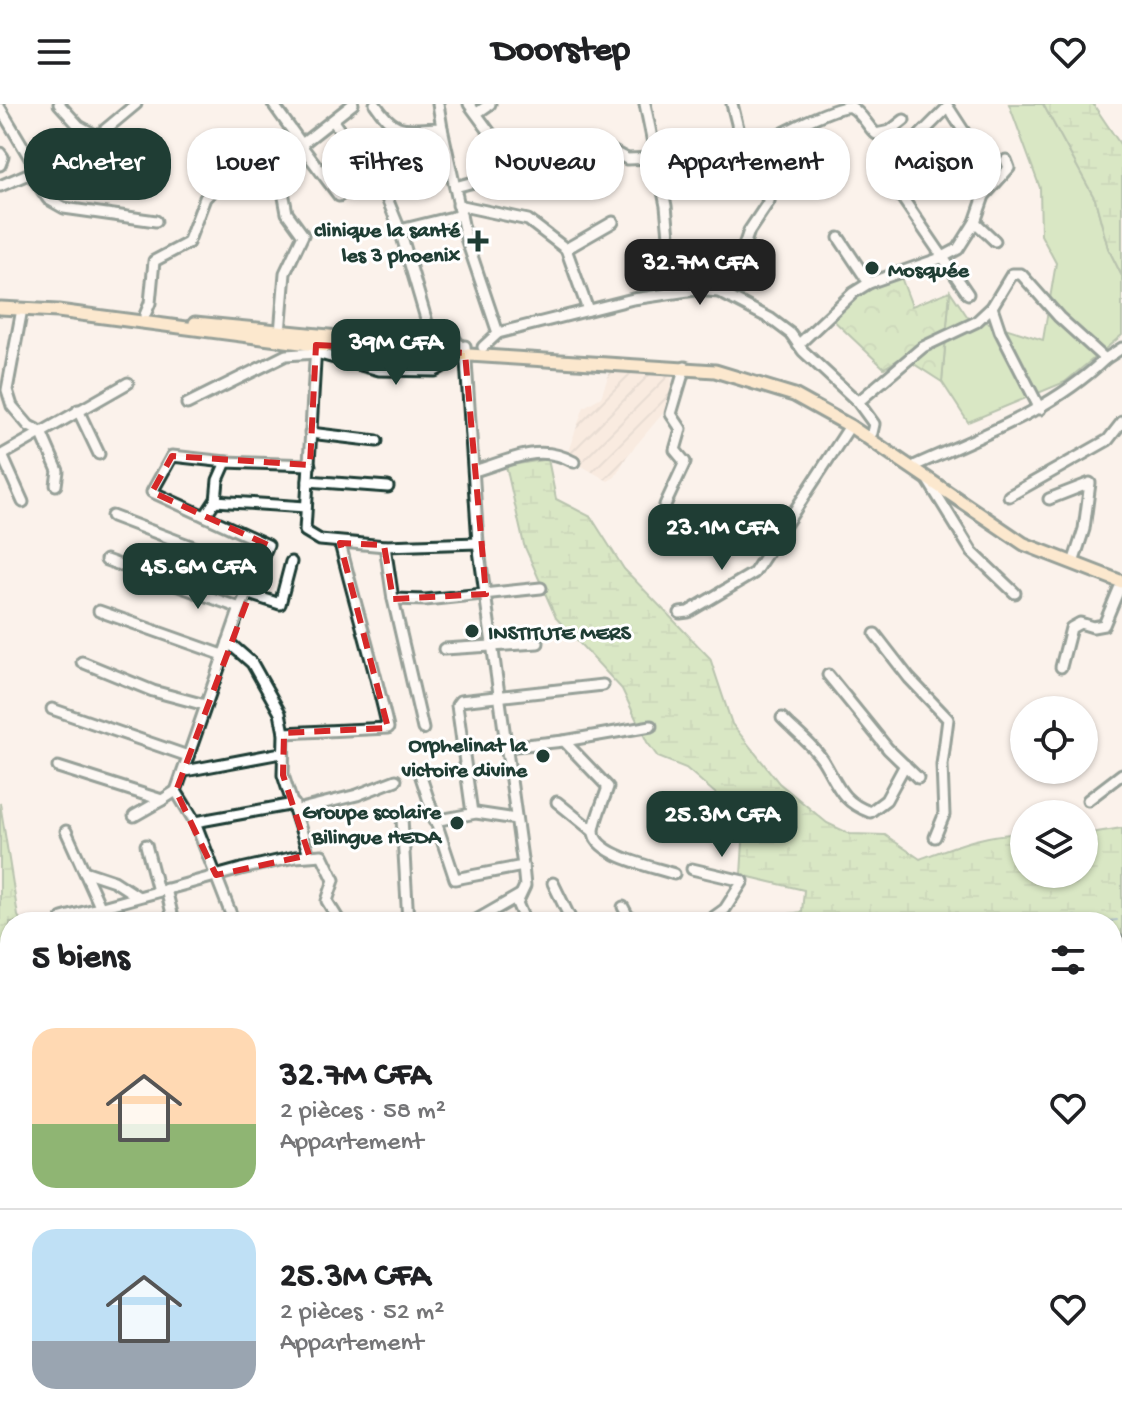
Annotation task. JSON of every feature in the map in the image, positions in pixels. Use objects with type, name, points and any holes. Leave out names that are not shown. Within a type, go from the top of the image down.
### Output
[{"type":"main road","points":[[0,301],[64,304],[280,333],[685,367],[762,383],[794,395],[850,426],[1015,533],[1121,584]]},
{"type":"main road","points":[[0,308],[107,317],[316,349],[483,347],[714,366],[791,387],[872,433],[1024,544],[1121,584]]},
{"type":"street","points":[[59,104],[83,128]]},
{"type":"street","points":[[107,128],[136,104]]},
{"type":"street","points":[[273,104],[290,128]]},
{"type":"street","points":[[306,140],[353,104]]},
{"type":"street","points":[[375,104],[393,128]]},
{"type":"street","points":[[438,104],[442,128]]},
{"type":"street","points":[[469,104],[488,128]]},
{"type":"street","points":[[477,113],[490,104]]},
{"type":"street","points":[[645,104],[649,128]]},
{"type":"street","points":[[732,104],[738,128]]},
{"type":"street","points":[[791,128],[847,104],[861,115],[876,134],[890,131],[904,120]]},
{"type":"street","points":[[927,128],[948,107],[962,128]]},
{"type":"street","points":[[0,108],[24,153]]},
{"type":"street","points":[[333,121],[386,196],[400,230],[429,329],[455,339],[460,349],[474,471],[478,543],[523,866],[525,886],[517,903],[521,912]]},
{"type":"street","points":[[306,151],[322,173]]},
{"type":"street","points":[[0,153],[3,160],[0,165]]},
{"type":"street","points":[[1001,176],[1009,169],[1006,160]]},
{"type":"street","points":[[450,164],[459,210],[498,333]]},
{"type":"street","points":[[0,186],[24,176]]},
{"type":"street","points":[[455,187],[466,184]]},
{"type":"street","points":[[50,200],[64,208],[156,221]]},
{"type":"street","points":[[145,315],[150,303],[154,261],[188,243],[204,200]]},
{"type":"street","points":[[280,333],[285,273],[303,235],[287,213],[285,200]]},
{"type":"street","points":[[665,200],[671,256],[669,293]]},
{"type":"street","points":[[719,292],[738,263],[749,231],[768,200]]},
{"type":"street","points":[[904,200],[968,294]]},
{"type":"street","points":[[798,345],[853,293],[869,283],[941,258],[964,243],[983,200]]},
{"type":"street","points":[[400,230],[459,210],[528,220],[566,249],[588,310]]},
{"type":"street","points":[[566,249],[613,222]]},
{"type":"street","points":[[975,222],[995,241]]},
{"type":"street","points":[[839,238],[869,283]]},
{"type":"street","points":[[858,402],[923,347],[976,322],[992,307],[1012,274],[1021,274],[1059,317],[1105,359]]},
{"type":"street","points":[[483,347],[498,333],[588,310],[669,293],[719,292],[781,326],[858,402],[874,424],[872,433]]},
{"type":"street","points":[[992,307],[1000,331],[1040,409]]},
{"type":"street","points":[[22,309],[7,390],[12,406],[42,435],[58,471],[56,485]]},
{"type":"street","points":[[916,465],[1040,409],[1081,382],[1122,348]]},
{"type":"street","points":[[187,404],[286,355],[316,349],[379,370],[435,371],[447,364],[460,349]]},
{"type":"street","points":[[316,349],[305,531],[320,540],[340,543],[385,546],[478,543]]},
{"type":"street","points":[[665,505],[685,462],[675,450],[681,429],[671,414],[685,367]]},
{"type":"street","points":[[23,502],[2,455],[42,435],[78,410],[128,383]]},
{"type":"street","points":[[78,410],[99,454]]},
{"type":"street","points":[[1009,496],[1108,440],[1122,422]]},
{"type":"street","points":[[680,613],[688,612],[754,573],[850,426]]},
{"type":"street","points":[[310,433],[377,441]]},
{"type":"street","points":[[474,471],[538,451],[551,451],[574,462]]},
{"type":"street","points":[[134,816],[176,791],[254,570],[268,545],[152,492],[172,456],[226,462],[310,465]]},
{"type":"street","points":[[205,516],[216,501],[218,480],[226,462]]},
{"type":"street","points":[[928,479],[972,552],[1015,593]]},
{"type":"street","points":[[308,481],[388,487]]},
{"type":"street","points":[[1049,499],[1090,482],[1084,529],[1074,560]]},
{"type":"street","points":[[216,501],[306,507]]},
{"type":"street","points":[[112,516],[254,570]]},
{"type":"street","points":[[284,733],[388,728],[364,643],[361,614],[340,543]]},
{"type":"street","points":[[385,546],[393,599],[423,729]]},
{"type":"street","points":[[106,560],[240,608]]},
{"type":"street","points":[[246,593],[280,604],[291,562]]},
{"type":"street","points":[[1061,667],[1071,628],[1080,623],[1093,627],[1104,625],[1121,584]]},
{"type":"street","points":[[393,599],[421,600],[541,588]]},
{"type":"street","points":[[99,611],[223,655]]},
{"type":"street","points":[[875,634],[914,685],[948,719],[942,765],[944,815],[935,837]]},
{"type":"street","points":[[228,642],[252,663],[280,713],[284,733],[281,753],[283,775],[296,807],[309,855]]},
{"type":"street","points":[[444,649],[538,643]]},
{"type":"street","points":[[82,662],[153,691],[205,705]]},
{"type":"street","points":[[828,675],[918,778]]},
{"type":"street","points":[[472,813],[457,705],[460,701],[603,685]]},
{"type":"street","points":[[52,709],[188,756]]},
{"type":"street","points":[[782,718],[826,765],[830,779],[855,807],[870,812],[886,800],[905,765]]},
{"type":"street","points":[[506,747],[651,726]]},
{"type":"street","points":[[564,741],[608,787],[594,832],[596,841],[610,852],[674,874]]},
{"type":"street","points":[[185,771],[281,753]]},
{"type":"street","points":[[58,767],[162,800]]},
{"type":"street","points":[[1088,800],[1122,774]]},
{"type":"street","points":[[421,777],[455,879],[523,866]]},
{"type":"street","points":[[195,822],[357,795],[396,780]]},
{"type":"street","points":[[176,791],[195,822],[230,912]]},
{"type":"street","points":[[557,802],[594,832]]},
{"type":"street","points":[[434,821],[472,813],[516,819]]},
{"type":"street","points":[[402,818],[407,912]]},
{"type":"street","points":[[66,831],[103,912]]},
{"type":"street","points":[[146,845],[170,912]]},
{"type":"street","points":[[85,912],[216,875],[309,855],[326,858],[334,884],[327,901],[334,912]]},
{"type":"street","points":[[692,869],[743,881],[721,912]]},
{"type":"street","points":[[87,872],[114,881],[137,896]]},
{"type":"street","points":[[553,883],[567,912]]},
{"type":"street","points":[[490,912],[520,895]]},
{"type":"street","points":[[623,907],[626,912]]},
{"type":"highlighted area","points":[[316,345],[465,353],[486,594],[393,599],[384,545],[340,543],[388,728],[284,733],[283,775],[309,855],[216,875],[176,791],[268,545],[152,492],[172,456],[310,465]]},
{"type":"shaded area","points":[[611,368],[672,373],[671,395],[664,412],[627,456],[615,477],[608,481],[566,457],[584,407],[601,397]]},
{"type":"green space","points":[[1009,104],[1043,104],[1095,199],[1108,248],[1122,276],[1122,335],[1065,382],[968,422],[942,382],[950,291],[967,316],[1043,340],[1056,263],[1041,235],[1040,188]]},
{"type":"green space","points":[[1043,104],[1093,104],[1122,147],[1122,276],[1108,248],[1095,199]]},
{"type":"green space","points":[[899,272],[912,306],[950,291],[942,382],[903,357],[884,368],[829,316],[853,293]]},
{"type":"green space","points":[[548,459],[556,499],[591,517],[624,569],[710,658],[732,724],[779,783],[827,823],[850,834],[885,835],[920,859],[958,845],[1010,834],[1010,888],[1098,888],[1098,832],[1122,828],[1122,912],[802,912],[804,890],[741,875],[743,842],[722,799],[686,768],[658,757],[647,742],[622,689],[556,618],[524,545],[506,466]]},
{"type":"green space","points":[[0,803],[17,912],[0,912]]},
{"type":"place","name":"clinique la santé les 3 phoenix","points":[[478,241]]},
{"type":"place","name":"Mosquée","points":[[872,268]]},
{"type":"place","name":"INSTITUTE MERS","points":[[472,631]]},
{"type":"place","name":"Orphelinat la victoire divine","points":[[543,756]]},
{"type":"place","name":"Groupe scolaire Bilingue HEDA","points":[[457,823]]}]
